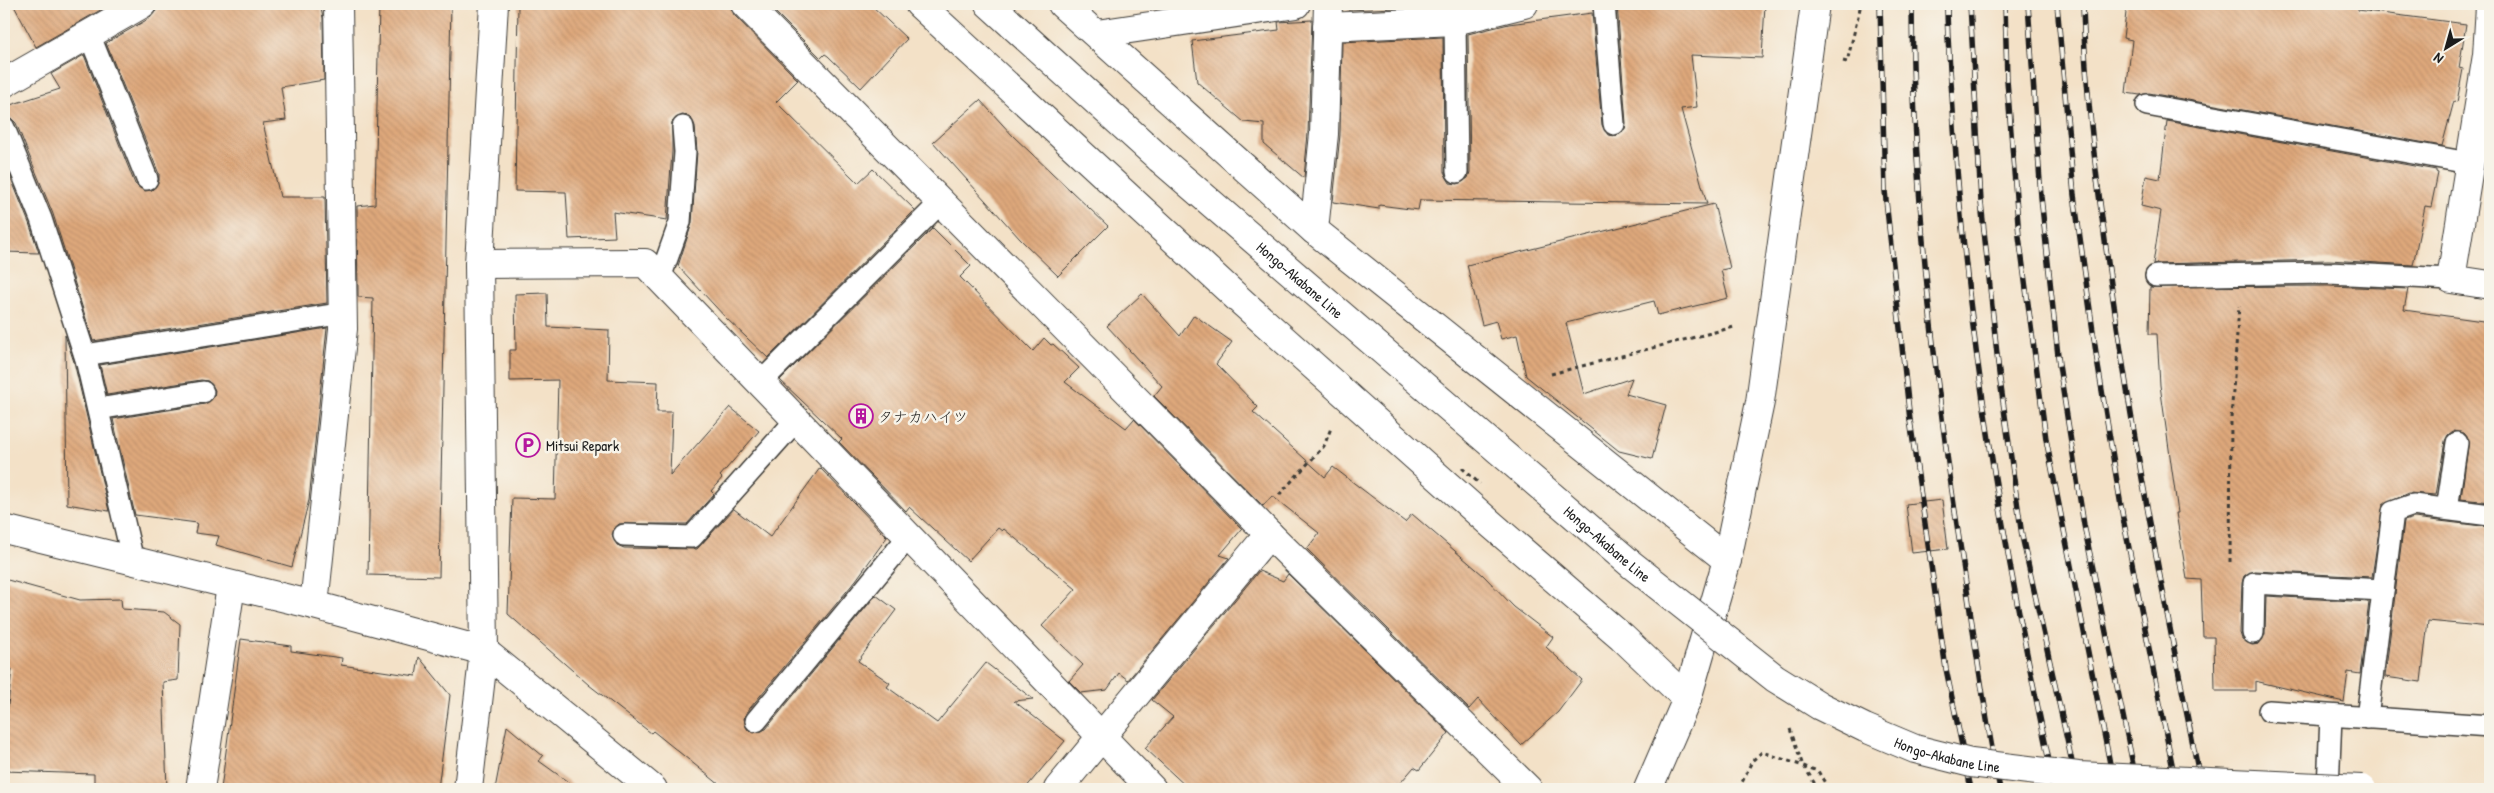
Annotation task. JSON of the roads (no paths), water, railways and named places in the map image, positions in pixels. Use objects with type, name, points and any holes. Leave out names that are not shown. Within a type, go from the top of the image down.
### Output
[{"type":"street","points":[[4,83],[142,4]]},
{"type":"street","points":[[314,605],[344,313],[338,4]]},
{"type":"street","points":[[468,789],[484,650],[479,264],[494,4]]},
{"type":"street","points":[[745,4],[942,201],[1269,534],[1528,789]]},
{"type":"street","points":[[919,4],[1243,303],[1492,526],[1622,637],[1687,699]]},
{"type":"street","name":"Hongo-Akabane Line","points":[[989,4],[1160,159],[1632,565],[1768,672],[1820,706],[1915,749],[1972,763],[2078,776],[2362,789]]},
{"type":"street","points":[[1062,4],[1314,230],[1727,560]]},
{"type":"street","points":[[1097,34],[1194,11],[1296,4]]},
{"type":"street","points":[[1314,230],[1324,134],[1327,15],[1454,12],[1524,4]]},
{"type":"street","points":[[1648,789],[1687,699],[1727,560],[1760,402],[1815,4]]},
{"type":"street","points":[[2490,6],[2487,55],[2451,279],[2490,285]]},
{"type":"street","points":[[479,264],[645,263],[1152,789]]},
{"type":"street","points":[[4,528],[231,586],[314,605],[484,650],[653,789]]},
{"type":"street","points":[[1058,789],[1269,534]]},
{"type":"street","points":[[200,789],[231,586]]},
{"type":"lane","points":[[1604,4],[1614,124]]},
{"type":"lane","points":[[1454,12],[1457,172]]},
{"type":"lane","points":[[89,34],[147,179]]},
{"type":"lane","points":[[2147,105],[2469,163]]},
{"type":"lane","points":[[660,278],[680,222],[685,152],[683,127]]},
{"type":"lane","points":[[4,128],[41,220],[85,355],[133,561]]},
{"type":"lane","points":[[761,382],[942,201]]},
{"type":"lane","points":[[2156,276],[2329,273],[2451,279]]},
{"type":"lane","points":[[85,355],[344,313]]},
{"type":"lane","points":[[98,409],[203,392]]},
{"type":"lane","points":[[624,535],[692,537],[797,419]]},
{"type":"lane","points":[[2447,509],[2457,443]]},
{"type":"lane","points":[[2367,718],[2394,512],[2413,505],[2490,515]]},
{"type":"lane","points":[[756,721],[909,536]]},
{"type":"lane","points":[[2253,633],[2254,583],[2383,590]]},
{"type":"lane","points":[[2268,711],[2490,726]]},
{"type":"lane","points":[[2328,789],[2331,716]]},
{"type":"railway","points":[[1880,4],[1885,191],[1910,420],[1946,669],[1971,789]]},
{"type":"railway","points":[[1912,4],[1916,148],[1935,363],[1977,657],[2000,789]]},
{"type":"railway","points":[[1947,4],[1960,211],[1980,377],[2006,543],[2055,789]]},
{"type":"railway","points":[[1970,4],[1981,202],[1999,373],[2022,536],[2078,789]]},
{"type":"railway","points":[[2005,4],[2007,80],[2019,236],[2046,439],[2115,789]]},
{"type":"railway","points":[[2028,4],[2041,197],[2059,365],[2084,525],[2138,789]]},
{"type":"railway","points":[[2057,4],[2074,195],[2097,360],[2123,518],[2177,789]]},
{"type":"railway","points":[[2083,4],[2092,137],[2118,335],[2151,530],[2202,789]]},
{"type":"place","name":"タナカハイツ","points":[[861,416]]},
{"type":"place","name":"Mitsui Repark","points":[[528,445]]}]
